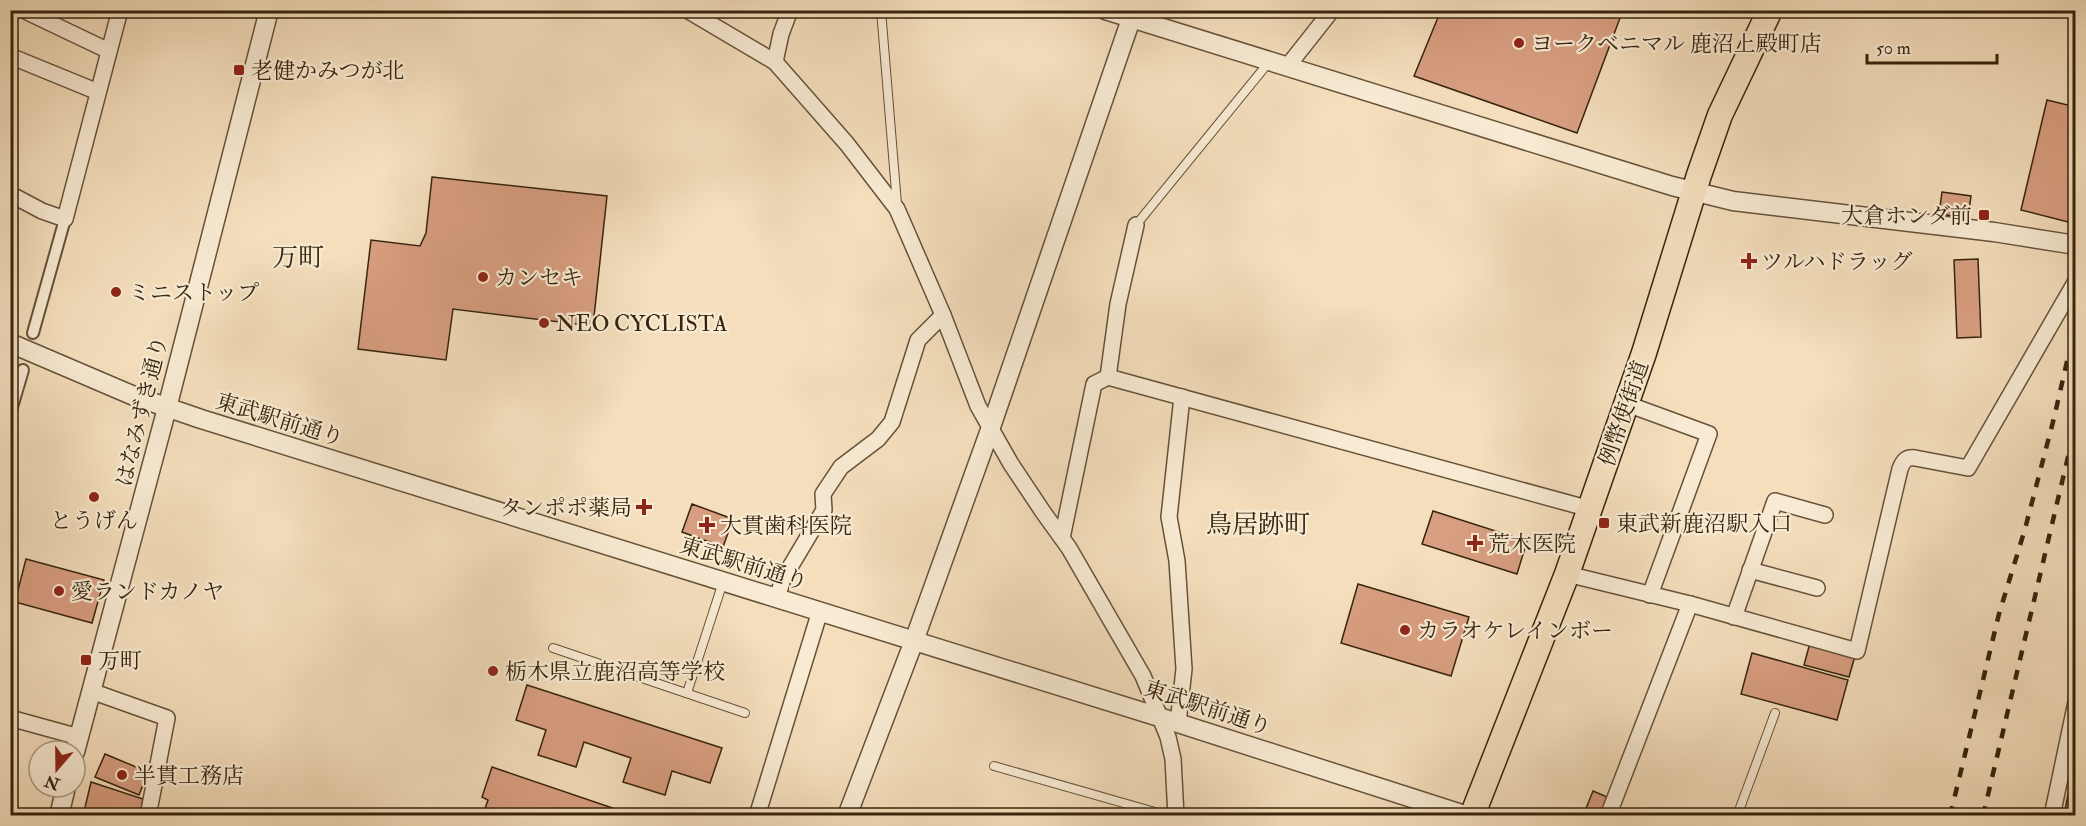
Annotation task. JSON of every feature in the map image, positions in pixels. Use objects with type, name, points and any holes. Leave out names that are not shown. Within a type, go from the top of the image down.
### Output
[{"type":"highway","name":"例幣使街道","points":[[1470,816],[1567,574],[1665,289],[1694,191],[1720,115],[1770,10]]},
{"type":"street","points":[[23,10],[109,51]]},
{"type":"street","points":[[33,333],[120,10]]},
{"type":"street","points":[[687,10],[775,62],[848,144],[897,209],[943,315],[978,406],[1011,464],[1094,589],[1143,676],[1168,737],[1173,759],[1176,816]]},
{"type":"street","points":[[775,62],[781,34],[790,10]]},
{"type":"street","points":[[1105,10],[1133,15],[1269,62],[1733,201],[1994,232],[2076,245]]},
{"type":"street","points":[[1287,67],[1332,10]]},
{"type":"street","name":"はなみずき通り","points":[[78,739],[167,408],[266,12]]},
{"type":"street","points":[[847,816],[914,641],[991,427],[1133,15]]},
{"type":"street","points":[[10,56],[98,92]]},
{"type":"street","points":[[10,194],[42,211],[65,219]]},
{"type":"street","points":[[1108,377],[1118,304],[1136,225]]},
{"type":"street","points":[[1567,574],[1690,604],[1857,651],[1904,460],[1915,458],[1968,468],[2076,281]]},
{"type":"street","points":[[777,598],[783,579],[824,510],[823,494],[841,467],[878,439],[892,422],[918,340],[943,315]]},
{"type":"street","name":"東武駅前通り","points":[[10,343],[167,408],[1470,816]]},
{"type":"street","points":[[10,414],[22,370]]},
{"type":"street","points":[[1062,538],[1094,384],[1108,377],[1590,509]]},
{"type":"street","points":[[1178,723],[1184,669],[1177,561],[1169,517],[1182,397]]},
{"type":"street","points":[[1626,404],[1708,434],[1650,595]]},
{"type":"street","points":[[1734,617],[1775,501],[1825,515]]},
{"type":"street","points":[[1750,570],[1817,588]]},
{"type":"street","points":[[1608,816],[1690,604]]},
{"type":"street","points":[[757,816],[820,611]]},
{"type":"street","points":[[91,691],[167,718],[148,816]]},
{"type":"street","points":[[2052,816],[2076,702]]},
{"type":"street","points":[[10,718],[64,739]]},
{"type":"street","points":[[59,816],[63,799]]},
{"type":"lane","points":[[881,10],[897,209]]},
{"type":"lane","points":[[1136,225],[1269,62]]},
{"type":"lane","points":[[687,693],[723,582]]},
{"type":"lane","points":[[553,648],[745,713]]},
{"type":"lane","points":[[1737,816],[1775,713]]},
{"type":"lane","points":[[994,766],[1169,816]]},
{"type":"building","name":"ヨークベニマル 鹿沼上殿町店","points":[[1441,10],[1623,10],[1577,133],[1414,76]]},
{"type":"building","points":[[2047,100],[2076,107],[2076,224],[2021,210]]},
{"type":"building","name":"カンセキ","points":[[432,177],[607,196],[593,326],[453,309],[446,360],[358,349],[371,240],[420,246],[426,233]]},
{"type":"building","points":[[1942,192],[1971,196],[1968,218],[1939,214]]},
{"type":"building","points":[[1978,259],[1981,337],[1957,338],[1954,260]]},
{"type":"building","name":"大貫歯科医院","points":[[692,504],[733,519],[723,547],[682,532]]},
{"type":"building","name":"荒木医院","points":[[1433,511],[1527,541],[1517,574],[1422,544]]},
{"type":"building","name":"愛ランドカノヤ","points":[[26,559],[104,580],[92,623],[15,602]]},
{"type":"building","name":"カラオケレインボー","points":[[1358,584],[1469,617],[1451,676],[1341,643]]},
{"type":"building","points":[[1810,643],[1855,656],[1849,677],[1804,665]]},
{"type":"building","points":[[1752,653],[1848,680],[1837,720],[1741,694]]},
{"type":"building","points":[[527,685],[722,748],[710,783],[672,771],[665,795],[623,782],[631,758],[584,742],[576,767],[538,755],[546,730],[516,720]]},
{"type":"building","name":"半貫工務店","points":[[105,754],[148,772],[139,795],[95,777]]},
{"type":"building","points":[[492,767],[636,816],[483,814],[488,800],[482,797]]},
{"type":"building","points":[[91,782],[143,799],[140,816],[83,816]]},
{"type":"building","points":[[1593,791],[1607,797],[1600,816],[1583,816]]},
{"type":"building","points":[[2068,794],[2076,796],[2076,816],[2064,816]]},
{"type":"railway","points":[[1950,816],[1999,614],[2025,529],[2068,357],[2076,336]]},
{"type":"railway","points":[[1983,816],[2076,423]]},
{"type":"place","name":"ヨークベニマル 鹿沼上殿町店","points":[[1519,43]]},
{"type":"place","name":"老健かみつが北","points":[[239,70]]},
{"type":"place","name":"大倉ホンダ前","points":[[1984,215]]},
{"type":"place","name":"ツルハドラッグ","points":[[1749,261]]},
{"type":"place","name":"カンセキ","points":[[483,277]]},
{"type":"place","name":"ミニストップ","points":[[116,292]]},
{"type":"place","name":"NEO CYCLISTA","points":[[544,323]]},
{"type":"place","name":"とうげん","points":[[94,497]]},
{"type":"place","name":"タンポポ薬局","points":[[644,507]]},
{"type":"place","name":"東武新鹿沼駅入口","points":[[1604,523]]},
{"type":"place","name":"大貫歯科医院","points":[[707,525]]},
{"type":"place","name":"荒木医院","points":[[1475,543]]},
{"type":"place","name":"愛ランドカノヤ","points":[[59,591]]},
{"type":"place","name":"カラオケレインボー","points":[[1405,630]]},
{"type":"place","name":"万町","points":[[86,660]]},
{"type":"place","name":"栃木県立鹿沼高等学校","points":[[493,671]]},
{"type":"place","name":"半貫工務店","points":[[122,775]]},
{"type":"district","name":"万町","points":[[298,257]]},
{"type":"district","name":"鳥居跡町","points":[[1258,524]]}]
